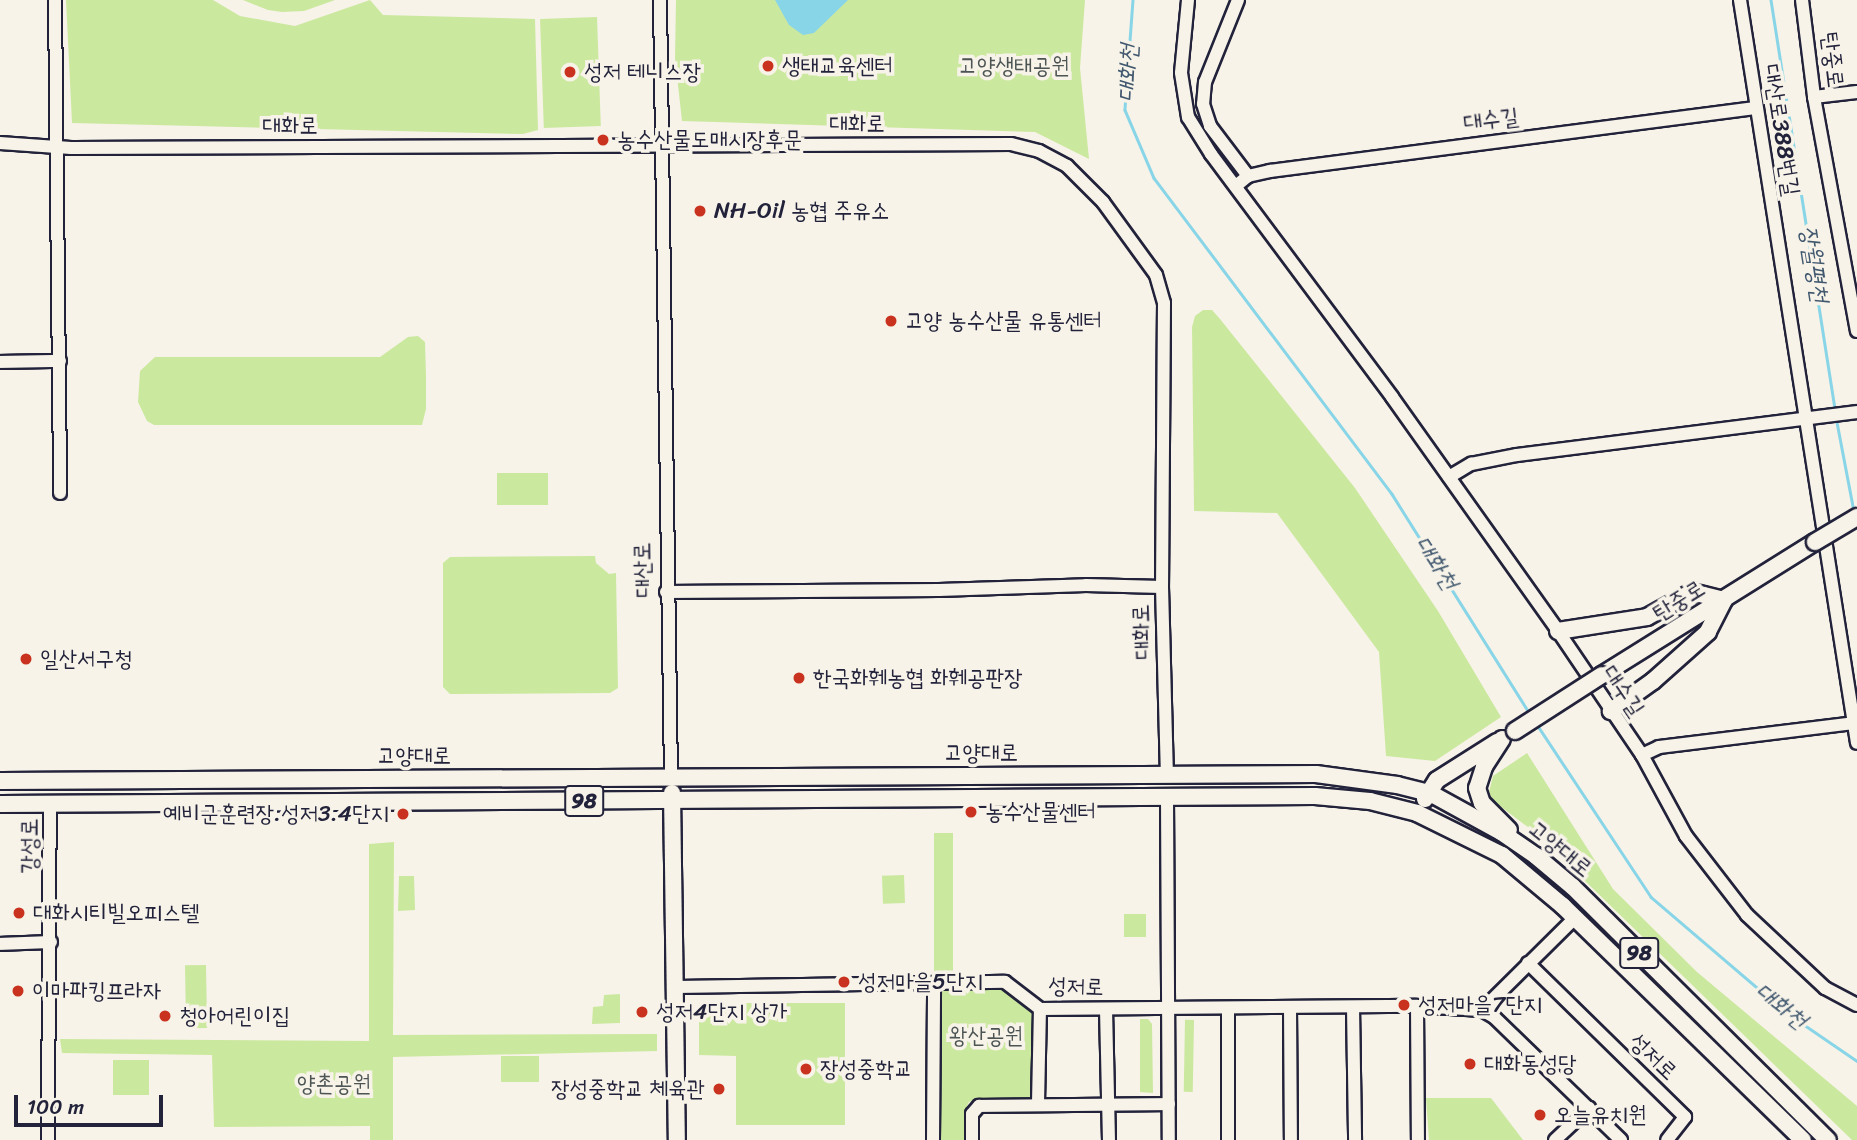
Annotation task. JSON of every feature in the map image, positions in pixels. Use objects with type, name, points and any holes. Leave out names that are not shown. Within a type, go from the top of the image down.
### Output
[{"type":"main road","name":"탄중로","points":[[1509,735],[1857,517]]},
{"type":"main road","points":[[1558,631],[1647,617],[1692,592],[1724,600],[1709,632],[1653,681],[1611,711]]},
{"type":"main road","points":[[1417,813],[1437,780],[1509,735]]},
{"type":"main road","points":[[1509,735],[1479,778],[1478,796],[1536,856]]},
{"type":"main road","name":"고양대로","points":[[0,781],[1316,774],[1397,785],[1430,793],[1501,832],[1536,856],[1573,887],[1828,1140]]},
{"type":"main road","name":"대산로","points":[[671,778],[677,987],[677,1140]]},
{"type":"main road","name":"고양대로","points":[[0,803],[1167,799],[1315,796],[1370,801],[1417,813],[1502,855],[1575,918],[1803,1140]]},
{"type":"street","points":[[55,0],[60,493]]},
{"type":"street","name":"대산로","points":[[660,0],[666,592],[671,778]]},
{"type":"street","name":"대수길","points":[[1188,0],[1181,73],[1188,117],[1211,154],[1450,477],[1558,631],[1642,755],[1686,836],[1747,915],[1825,988],[1857,1005]]},
{"type":"street","points":[[1237,186],[1248,176],[1210,126],[1203,104],[1205,82],[1238,0]]},
{"type":"street","name":"대산로388번길","points":[[1740,0],[1755,108],[1812,418],[1854,723]]},
{"type":"street","name":"탄중로","points":[[1802,0],[1814,97],[1857,331]]},
{"type":"street","points":[[1814,97],[1857,92]]},
{"type":"street","name":"대수길","points":[[1248,176],[1478,143],[1755,108]]},
{"type":"street","name":"대화로","points":[[0,143],[57,148],[1011,144],[1039,151],[1067,166],[1103,202],[1156,275],[1164,303],[1162,587],[1167,775]]},
{"type":"street","points":[[0,362],[60,362]]},
{"type":"street","points":[[1450,477],[1471,464],[1517,456],[1857,412]]},
{"type":"street","points":[[666,592],[939,590],[1086,584],[1162,587]]},
{"type":"street","points":[[1642,755],[1659,747],[1854,723],[1857,743]]},
{"type":"street","points":[[1167,799],[1169,1140]]},
{"type":"street","name":"강성로","points":[[48,1140],[50,803]]},
{"type":"street","points":[[1575,918],[1482,1010],[1494,1017],[1621,1140]]},
{"type":"street","points":[[0,944],[51,942]]},
{"type":"street","name":"성저로","points":[[1528,963],[1685,1117],[1667,1140]]},
{"type":"street","name":"성저로","points":[[677,987],[1005,982],[1041,1009],[1417,1006],[1482,1010]]},
{"type":"street","points":[[933,1140],[934,984]]},
{"type":"street","points":[[1417,1006],[1418,1140]]},
{"type":"street","points":[[1353,1007],[1355,1140]]},
{"type":"street","points":[[1290,1008],[1291,1140]]},
{"type":"street","points":[[1038,1103],[1041,1009]]},
{"type":"street","points":[[1106,1009],[1110,1140]]},
{"type":"street","points":[[1228,1009],[1228,1140]]},
{"type":"street","points":[[972,1140],[972,1114],[976,1108],[1038,1103],[1169,1104]]},
{"type":"street","points":[[1555,1140],[1589,1108]]},
{"type":"green space","points":[[66,0],[213,0],[240,16],[295,26],[370,0],[383,15],[535,19],[538,130],[523,134],[72,123]]},
{"type":"green space","points":[[243,0],[335,0],[304,11],[282,12],[268,10]]},
{"type":"green space","name":"고양생태공원","points":[[676,0],[1085,0],[1080,68],[1089,159],[1035,132],[682,121],[675,58]]},
{"type":"green space","name":"성저 테니스장","points":[[597,17],[601,126],[544,128],[540,19]]},
{"type":"green space","points":[[1203,310],[1212,310],[1220,319],[1355,488],[1438,611],[1501,717],[1435,761],[1386,756],[1379,652],[1277,513],[1194,511],[1192,327],[1195,316]]},
{"type":"green space","points":[[418,336],[425,342],[426,409],[422,425],[154,425],[147,421],[138,402],[140,371],[155,357],[380,357],[408,337]]},
{"type":"green space","points":[[497,473],[548,473],[548,505],[497,505]]},
{"type":"green space","points":[[595,556],[596,563],[609,574],[616,573],[618,688],[610,693],[450,694],[443,687],[443,563],[450,557]]},
{"type":"green space","points":[[1527,753],[1613,889],[1697,972],[1857,1106],[1857,1140],[1852,1140],[1584,880],[1557,849],[1492,800],[1489,792],[1493,776]]},
{"type":"green space","points":[[934,833],[953,833],[953,975],[934,975]]},
{"type":"green space","name":"양촌공원","points":[[394,842],[393,1035],[657,1034],[657,1051],[393,1057],[393,1140],[370,1140],[370,1126],[214,1127],[212,1055],[62,1053],[60,1039],[369,1041],[369,844]]},
{"type":"green space","points":[[904,875],[905,903],[883,904],[882,876]]},
{"type":"green space","points":[[399,876],[414,876],[415,910],[398,911]]},
{"type":"green space","points":[[1124,914],[1146,914],[1146,937],[1124,937]]},
{"type":"green space","points":[[185,965],[206,965],[207,1028],[186,1028]]},
{"type":"green space","name":"왕산공원","points":[[992,986],[1013,994],[1035,1014],[1033,1099],[979,1099],[969,1102],[966,1108],[966,1140],[939,1140],[936,997],[941,990]]},
{"type":"green space","points":[[620,994],[620,1023],[592,1024],[593,1007],[603,1006],[604,995]]},
{"type":"green space","points":[[699,1003],[845,1003],[845,1125],[736,1125],[736,1056],[699,1055]]},
{"type":"green space","points":[[1140,1019],[1148,1019],[1152,1024],[1153,1093],[1140,1092]]},
{"type":"green space","points":[[1185,1020],[1194,1020],[1193,1092],[1184,1092]]},
{"type":"green space","points":[[501,1056],[539,1056],[539,1082],[501,1082]]},
{"type":"green space","points":[[113,1060],[149,1060],[149,1095],[113,1095]]},
{"type":"green space","points":[[1426,1098],[1491,1098],[1523,1140],[1429,1140]]},
{"type":"water","points":[[775,0],[848,0],[814,33],[803,35],[789,25]]},
{"type":"waterway","name":"대화천","points":[[1133,0],[1125,110],[1154,178],[1392,494],[1530,714]]},
{"type":"waterway","name":"장월평천","points":[[1771,0],[1835,411]]},
{"type":"waterway","name":"장월평천","points":[[1836,417],[1854,511]]},
{"type":"waterway","name":"대화천","points":[[1538,726],[1651,897],[1787,1013],[1857,1061]]},
{"type":"place","name":"생태교육센터","points":[[768,66]]},
{"type":"place","name":"성저 테니스장","points":[[570,72]]},
{"type":"place","name":"농수산물도매시장후문","points":[[603,140]]},
{"type":"place","name":"NH-Oil 농협 주유소","points":[[700,211]]},
{"type":"place","name":"고양 농수산물 유통센터","points":[[891,321]]},
{"type":"place","name":"일산서구청","points":[[26,659]]},
{"type":"place","name":"한국화훼농협 화훼공판장","points":[[799,678]]},
{"type":"place","name":"농수산물센터","points":[[971,812]]},
{"type":"place","name":"예비군훈련장.성저3.4단지","points":[[403,814]]},
{"type":"place","name":"대화시티빌오피스텔","points":[[19,913]]},
{"type":"place","name":"성저마을5단지","points":[[844,982]]},
{"type":"place","name":"이마파킹프라자","points":[[18,991]]},
{"type":"place","name":"성저마을7단지","points":[[1404,1005]]},
{"type":"place","name":"성저4단지 상가","points":[[642,1012]]},
{"type":"place","name":"청아어린이집","points":[[165,1016]]},
{"type":"place","name":"대화동성당","points":[[1470,1064]]},
{"type":"place","name":"장성중학교","points":[[806,1069]]},
{"type":"place","name":"장성중학교 체육관","points":[[719,1089]]},
{"type":"place","name":"오늘유치원","points":[[1540,1115]]}]
